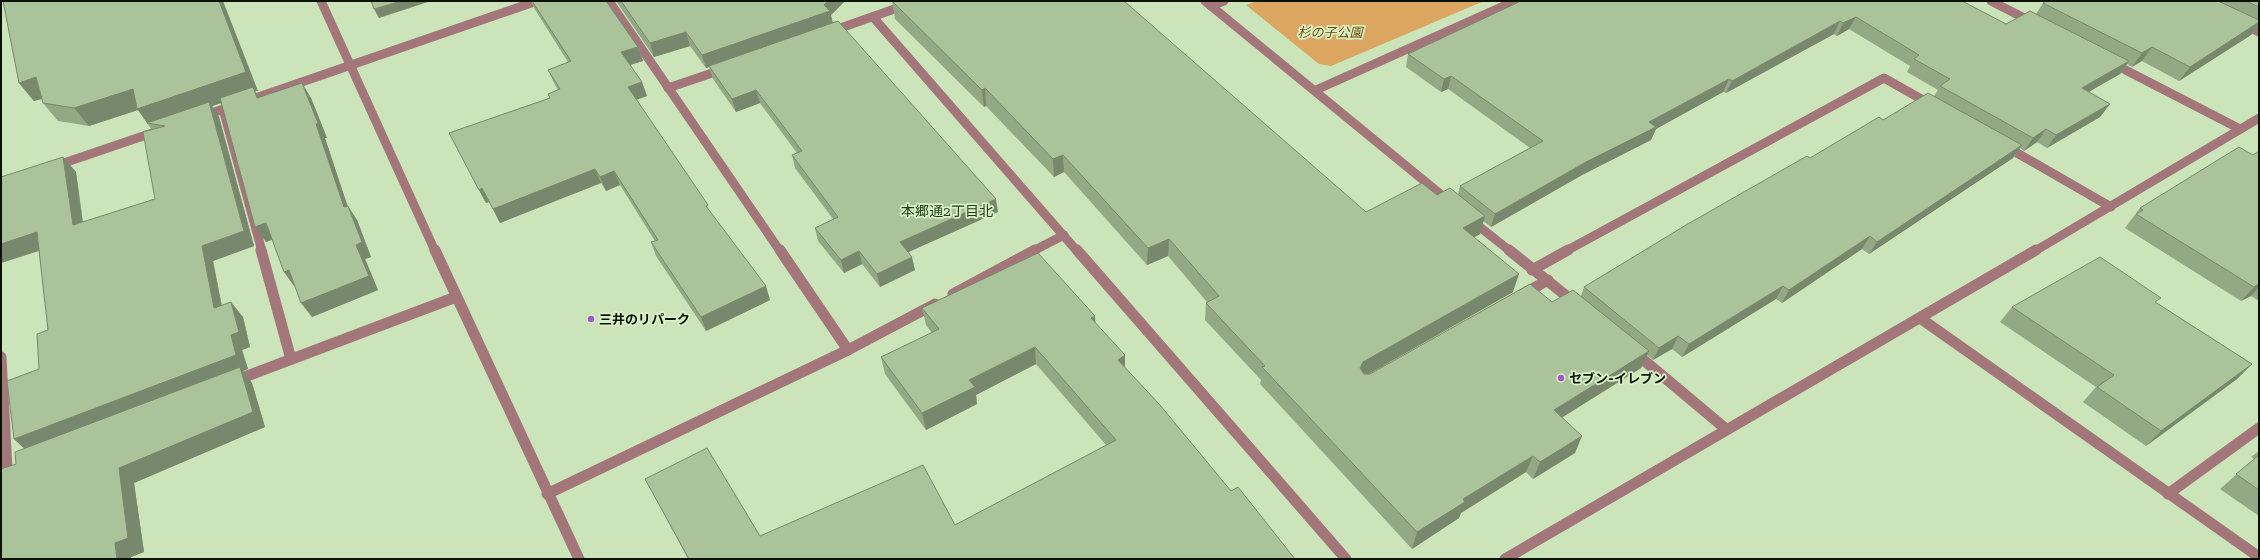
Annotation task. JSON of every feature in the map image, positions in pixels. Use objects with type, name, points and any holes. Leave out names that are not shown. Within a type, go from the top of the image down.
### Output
[{"type":"street","points":[[321,1],[547,494],[579,559]]},
{"type":"street","points":[[194,119],[538,1]]},
{"type":"street","points":[[609,1],[848,350]]},
{"type":"street","points":[[821,35],[917,1]]},
{"type":"street","points":[[1208,4],[1224,1]]},
{"type":"street","points":[[1316,90],[1515,1]]},
{"type":"street","points":[[1991,1],[2041,27]]},
{"type":"street","points":[[1208,4],[1316,90],[1532,270],[1548,280],[1583,310]]},
{"type":"street","points":[[872,17],[1346,559]]},
{"type":"street","points":[[2233,19],[2259,32]]},
{"type":"street","points":[[2105,60],[2240,129]]},
{"type":"street","points":[[668,88],[734,65]]},
{"type":"street","points":[[1532,270],[1884,78],[1939,109]]},
{"type":"street","points":[[223,109],[291,359]]},
{"type":"street","points":[[1505,559],[1726,429],[2111,207],[2259,118]]},
{"type":"street","points":[[46,169],[164,129]]},
{"type":"street","points":[[1994,140],[2111,207]]},
{"type":"street","points":[[547,494],[848,350],[1064,235]]},
{"type":"street","points":[[1513,300],[1548,280]]},
{"type":"street","points":[[225,385],[456,297]]},
{"type":"street","points":[[1920,318],[2259,557]]},
{"type":"street","points":[[1625,345],[1726,429]]},
{"type":"street","points":[[1,357],[4,470],[21,463]]},
{"type":"street","points":[[2168,494],[2259,428]]},
{"type":"green space","name":"杉の子公園","points":[[1257,1],[1484,1],[1331,66],[1319,64],[1246,5]]},
{"type":"building","points":[[3,1],[219,1],[246,72],[137,109],[133,89],[74,108],[43,103],[36,77],[19,83]]},
{"type":"building","points":[[371,1],[401,1],[374,9]]},
{"type":"building","points":[[532,1],[606,1],[638,47],[621,52],[642,82],[628,87],[708,205],[706,206],[766,286],[701,317],[651,242],[658,240],[614,171],[600,177],[595,169],[493,209],[482,188],[479,190],[449,133],[550,98],[548,94],[560,89],[548,70],[571,61]]},
{"type":"building","points":[[621,1],[828,1],[824,5],[830,11],[702,55],[686,32],[650,43]]},
{"type":"building","points":[[892,1],[1124,1],[1366,212],[1422,183],[1437,195],[1450,188],[1485,216],[1463,228],[1519,274],[1363,362],[1360,368],[1364,374],[1370,374],[1530,284],[1552,302],[1573,290],[1649,351],[1554,410],[1582,436],[1540,462],[1533,456],[1463,499],[1465,502],[1417,532],[1262,367],[1265,366],[1206,303],[1219,296],[1169,239],[1148,248],[1063,155],[1053,159],[985,88],[982,90]]},
{"type":"building","points":[[1521,1],[1962,1],[2006,24],[2030,11],[2129,61],[2082,88],[2110,104],[2056,135],[2046,129],[2033,138],[1940,86],[1950,79],[1914,59],[1919,55],[1856,17],[1843,23],[1840,21],[1732,81],[1729,79],[1649,122],[1656,127],[1586,162],[1495,214],[1460,186],[1543,141],[1451,76],[1444,79],[1408,54]]},
{"type":"building","points":[[2046,1],[2218,1],[2259,20],[2259,22],[2190,67],[2152,47],[2142,53],[2043,3]]},
{"type":"building","points":[[2246,1],[2259,1],[2259,7]]},
{"type":"building","points":[[838,21],[996,199],[900,242],[912,257],[877,274],[859,251],[841,260],[815,228],[838,217],[792,155],[802,151],[756,90],[732,99],[709,66]]},
{"type":"building","points":[[302,83],[318,123],[316,124],[344,207],[348,206],[362,242],[356,245],[369,276],[301,303],[289,270],[284,272],[266,223],[255,227],[220,98],[253,87],[257,98]]},
{"type":"building","points":[[1928,93],[2022,145],[1877,242],[1870,236],[1789,290],[1783,286],[1689,344],[1678,336],[1659,348],[1584,287],[1686,225],[1807,156],[1810,158],[1879,117],[1883,120]]},
{"type":"building","points":[[209,102],[244,231],[202,246],[214,308],[231,302],[239,332],[231,335],[236,355],[14,439],[7,381],[39,369],[37,334],[48,330],[37,232],[1,244],[1,177],[63,157],[73,225],[155,199],[143,132],[165,126],[147,123]]},
{"type":"building","points":[[2239,147],[2253,155],[2259,151],[2259,284],[2254,287],[2136,214],[2143,210],[2140,208]]},
{"type":"building","points":[[1038,253],[1095,316],[1091,318],[1125,355],[1118,360],[1160,405],[1231,491],[1238,487],[1295,559],[689,559],[645,479],[707,448],[760,536],[923,465],[955,525],[1116,440],[1035,347],[969,380],[975,387],[922,413],[881,357],[939,329],[922,308]]},
{"type":"building","points":[[2100,257],[2161,298],[2155,302],[2252,364],[2161,431],[2097,387],[2114,375],[2012,307]]},
{"type":"building","points":[[240,367],[253,412],[119,468],[128,538],[115,543],[117,559],[1,559],[1,469],[16,464],[15,452]]},
{"type":"building","points":[[2259,455],[2259,490],[2236,474]]},
{"type":"place","name":"三井のリパーク","points":[[591,319]]},
{"type":"place","name":"セブン-イレブン","points":[[1561,378]]},
{"type":"district","name":"本郷通2丁目北","points":[[947,211]]}]
